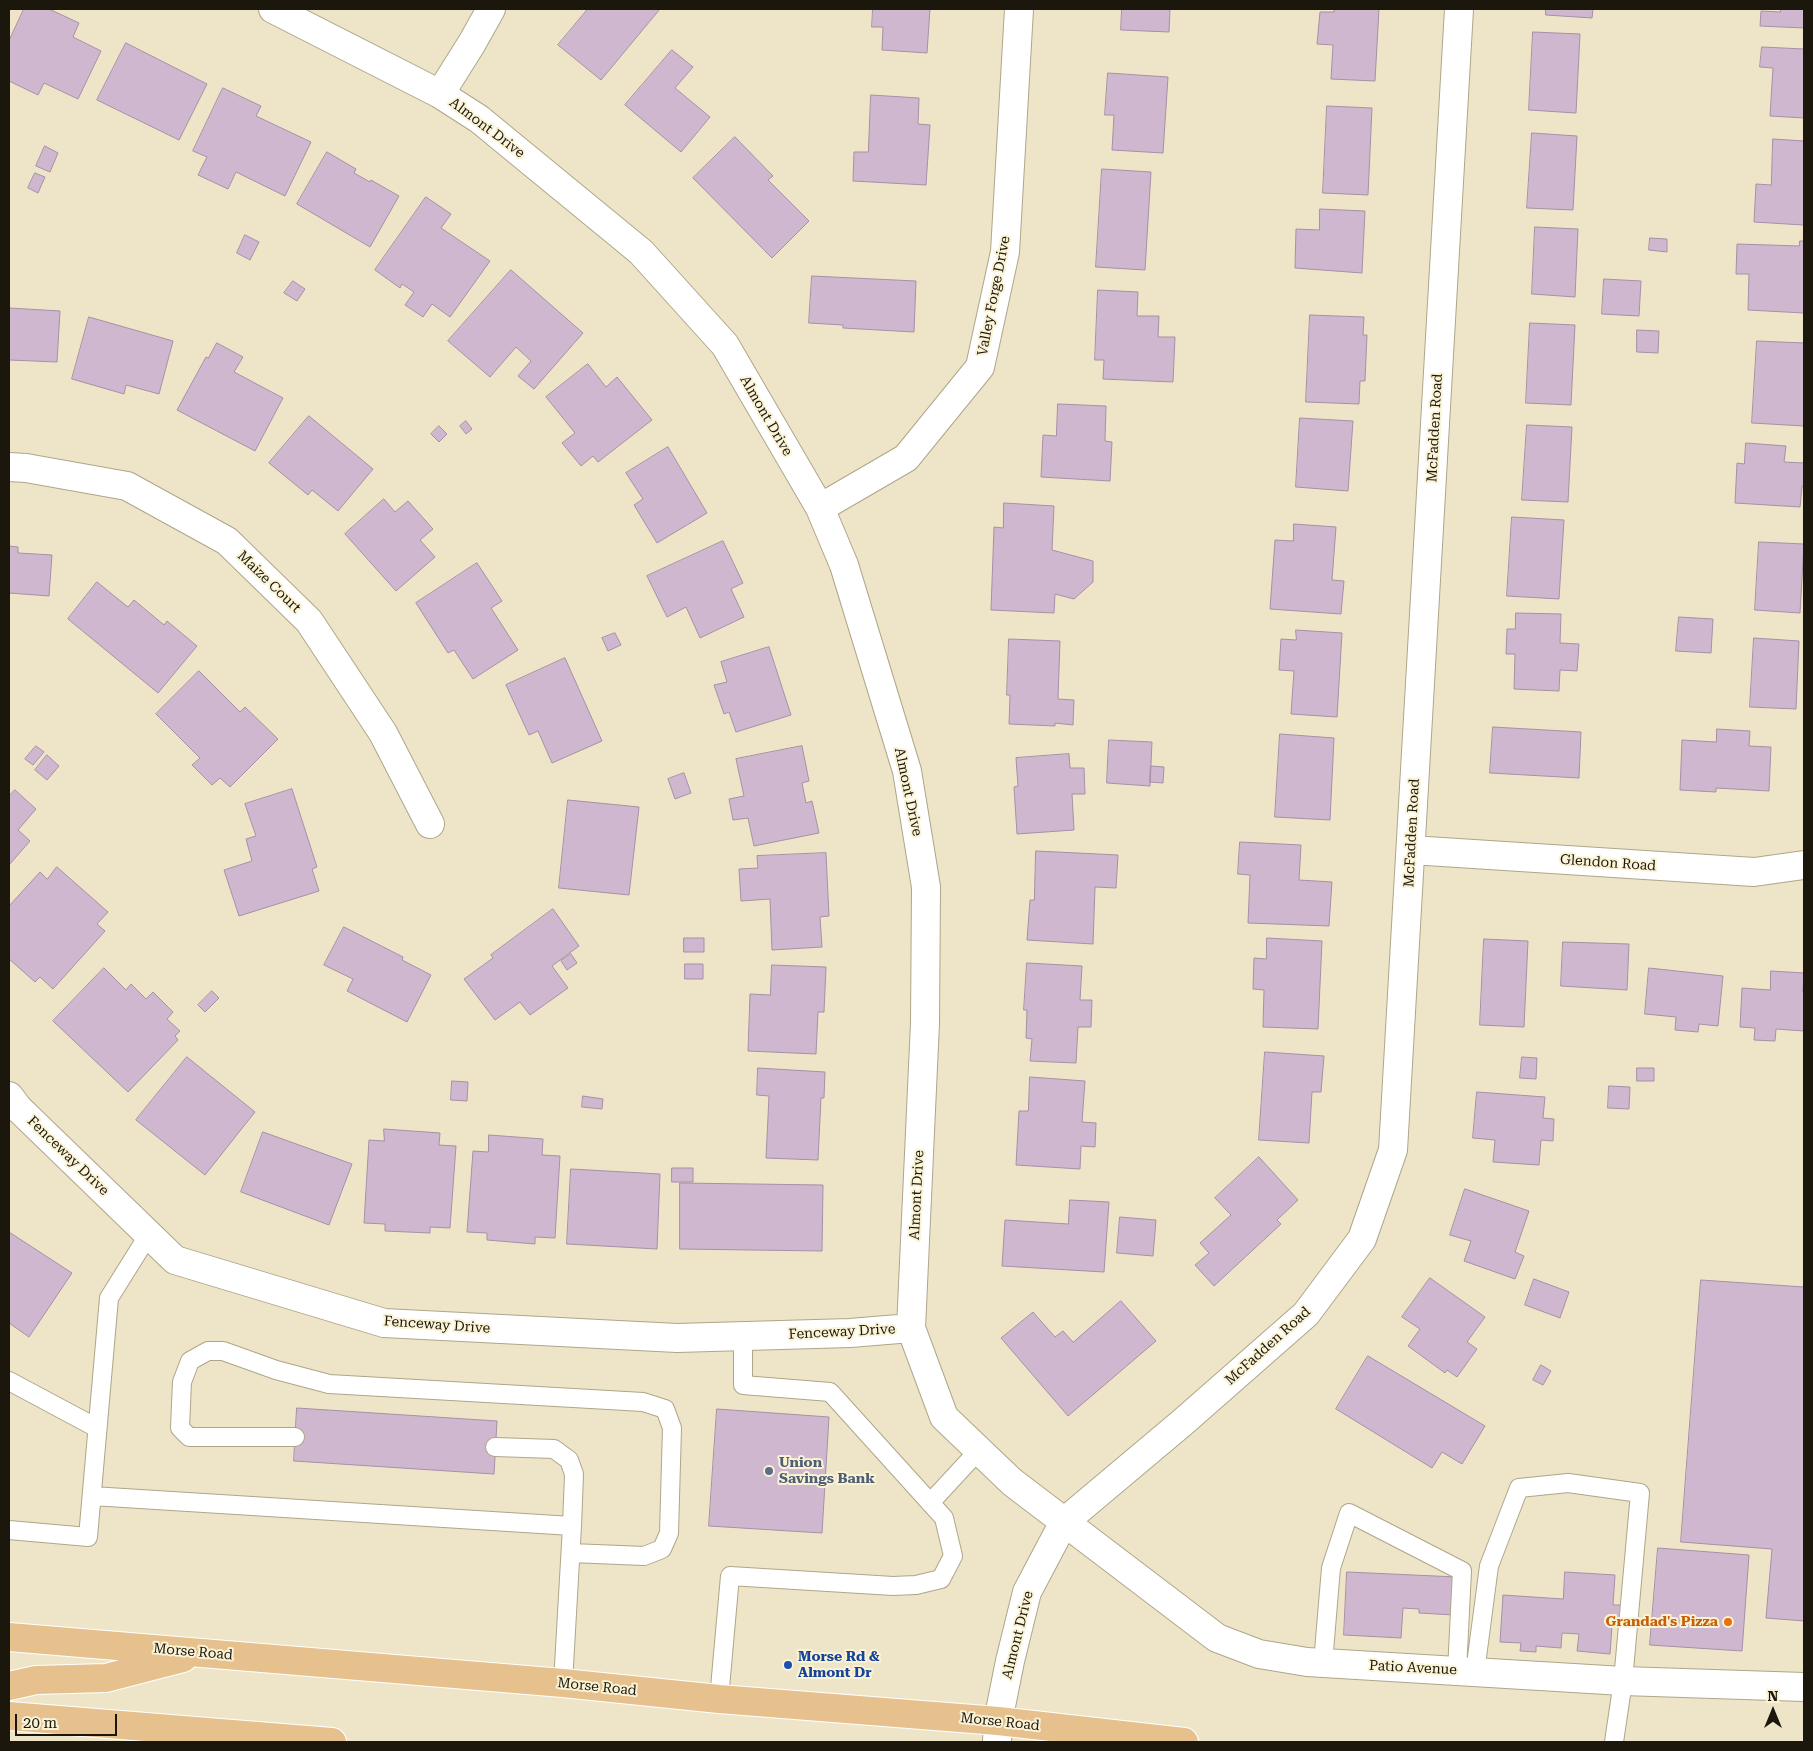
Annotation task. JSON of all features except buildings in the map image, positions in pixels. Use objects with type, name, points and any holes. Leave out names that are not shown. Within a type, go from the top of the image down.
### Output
[{"type":"main road","name":"Morse Road","points":[[9,1637],[719,1699],[997,1732],[1184,1742]]},
{"type":"main road","points":[[9,1686],[36,1680],[106,1678],[201,1653]]},
{"type":"main road","points":[[9,1716],[332,1742]]},
{"type":"street","name":"Almont Drive","points":[[273,9],[440,94],[479,119],[641,252],[725,345],[820,508],[844,565],[907,771],[926,887],[925,1023],[911,1328],[944,1417],[1012,1482],[1064,1522],[1027,1592],[1010,1661],[997,1732]]},
{"type":"street","points":[[440,94],[491,9]]},
{"type":"street","name":"Valley Forge Drive","points":[[820,508],[906,458],[980,367],[1006,252],[1019,9]]},
{"type":"street","name":"McFadden Road","points":[[1064,1522],[1183,1422],[1306,1314],[1362,1238],[1392,1150],[1459,9]]},
{"type":"street","name":"Maize Court","points":[[9,467],[26,468],[127,486],[227,541],[309,621],[383,733],[430,824]]},
{"type":"street","name":"Glendon Road","points":[[1411,850],[1754,872],[1804,865]]},
{"type":"street","name":"Fenceway Drive","points":[[9,1096],[18,1108],[175,1260],[384,1322],[677,1338],[850,1333],[911,1328]]},
{"type":"street","name":"Patio Avenue","points":[[1064,1522],[1217,1638],[1259,1654],[1323,1663],[1623,1681],[1804,1687]]},
{"type":"lane","points":[[9,1530],[88,1537],[109,1298],[149,1234]]},
{"type":"lane","points":[[719,1699],[730,1576],[893,1586],[916,1585],[941,1579],[953,1556],[944,1518],[830,1392],[744,1385],[743,1336]]},
{"type":"lane","points":[[295,1437],[189,1437],[180,1428],[182,1382],[190,1361],[208,1351],[223,1351],[276,1370],[329,1384],[643,1402],[665,1409],[672,1428],[669,1533],[662,1549],[644,1556],[570,1553]]},
{"type":"lane","points":[[9,1381],[98,1428]]},
{"type":"lane","points":[[496,1447],[554,1449],[569,1460],[574,1474],[563,1684]]},
{"type":"lane","points":[[930,1503],[979,1450]]},
{"type":"lane","points":[[1466,1671],[1490,1566],[1519,1488],[1568,1483],[1640,1493],[1623,1681],[1614,1742]]},
{"type":"lane","points":[[92,1496],[572,1526]]},
{"type":"lane","points":[[1323,1663],[1331,1568],[1349,1513],[1462,1571],[1466,1671]]},
{"type":"place","name":"Union Savings Bank","points":[[769,1471]]},
{"type":"place","name":"Grandad's Pizza","points":[[1728,1622]]},
{"type":"place","name":"Morse Rd & Almont Dr","points":[[788,1665]]}]
